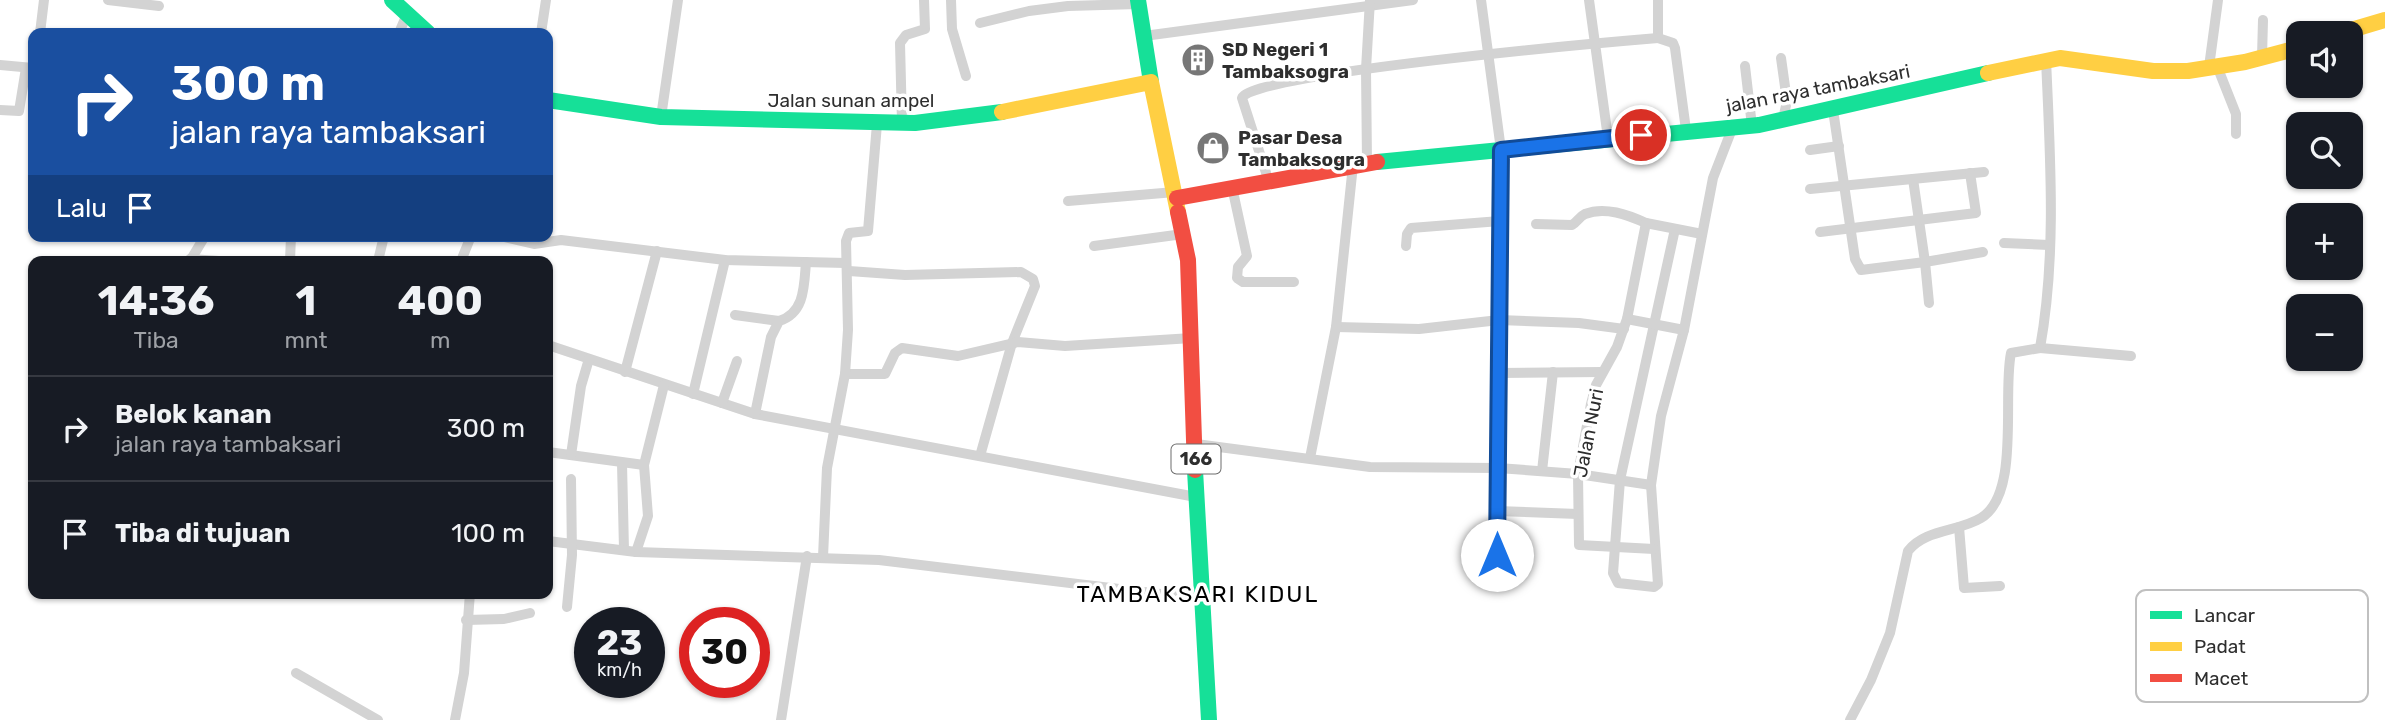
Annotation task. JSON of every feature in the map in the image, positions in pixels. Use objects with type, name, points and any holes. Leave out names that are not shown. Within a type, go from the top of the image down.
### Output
[{"type":"main road","points":[[1138,2],[1152,82]]},
{"type":"main road","points":[[400,8],[422,28]]},
{"type":"main road","points":[[2363,27],[2385,20]]},
{"type":"main road","name":"jalan raya tambaksari","points":[[1176,195],[1360,164],[1752,126],[1833,110],[2046,59],[2087,58],[2155,71],[2213,66],[2286,51]]},
{"type":"main road","name":"Jalan sunan ampel","points":[[553,101],[661,117],[902,124],[944,122],[998,113],[1152,82]]},
{"type":"main road","name":"166","points":[[1152,82],[1188,260],[1196,497],[1209,720]]},
{"type":"street","points":[[41,28],[44,0]]},
{"type":"street","points":[[108,0],[159,6]]},
{"type":"street","points":[[542,28],[546,0]]},
{"type":"street","points":[[661,117],[678,0]]},
{"type":"street","points":[[902,124],[900,43],[906,35],[925,29],[924,0]]},
{"type":"street","points":[[951,0],[953,29],[966,76]]},
{"type":"street","points":[[1144,36],[1370,2],[1413,0]]},
{"type":"street","points":[[1481,0],[1501,150],[1497,555]]},
{"type":"street","points":[[1589,0],[1608,138]]},
{"type":"street","points":[[1658,0],[1658,38]]},
{"type":"street","points":[[2218,0],[2213,66],[2236,114],[2236,134]]},
{"type":"street","points":[[979,23],[1029,11],[1138,2]]},
{"type":"street","points":[[1310,458],[1336,327],[1360,164],[1370,2]]},
{"type":"street","points":[[400,8],[400,28]]},
{"type":"street","points":[[2262,57],[2263,20]]},
{"type":"street","points":[[1268,180],[1242,99],[1244,93],[1291,80],[1366,69],[1658,38],[1673,43],[1675,48],[1686,131]]},
{"type":"street","points":[[1781,58],[1787,102],[1783,119]]},
{"type":"street","points":[[2040,348],[2046,307],[2049,245],[2046,59]]},
{"type":"street","points":[[0,65],[28,68]]},
{"type":"street","points":[[1745,66],[1752,126]]},
{"type":"street","points":[[0,110],[19,111],[28,72]]},
{"type":"street","points":[[1833,110],[1855,259],[1861,270],[1983,252]]},
{"type":"street","points":[[823,557],[824,507],[834,430],[845,374],[847,234],[868,231],[877,124]]},
{"type":"street","points":[[1675,229],[1620,480],[1614,548],[1615,581],[1628,587],[1650,588],[1658,584],[1651,485],[1661,416],[1684,330],[1713,178],[1732,129]]},
{"type":"street","points":[[1810,150],[1839,146]]},
{"type":"street","points":[[1810,189],[1984,172]]},
{"type":"street","points":[[1820,232],[1976,213],[1970,173]]},
{"type":"street","points":[[1913,179],[1929,303]]},
{"type":"street","points":[[1232,187],[1247,256],[1238,267],[1237,278],[1243,282],[1294,282]]},
{"type":"street","points":[[1068,201],[1176,195]]},
{"type":"street","points":[[1536,224],[1572,225],[1584,215],[1604,212],[1620,213],[1646,223],[1702,234]]},
{"type":"street","points":[[1406,246],[1407,234],[1411,228],[1500,221]]},
{"type":"street","name":"Jalan Nuri","points":[[1614,548],[1579,545],[1578,474],[1591,404],[1602,372],[1625,324],[1646,223]]},
{"type":"street","points":[[1094,246],[1183,234]]},
{"type":"street","points":[[553,241],[725,260],[806,262],[905,275],[1026,273],[1035,286],[1012,343],[980,456]]},
{"type":"street","points":[[526,242],[548,242]]},
{"type":"street","points":[[2004,243],[2049,245]]},
{"type":"street","points":[[625,372],[657,251]]},
{"type":"street","points":[[693,394],[725,260]]},
{"type":"street","points":[[735,316],[779,321],[792,315],[804,291],[806,262]]},
{"type":"street","points":[[1336,327],[1419,329],[1499,320],[1654,323],[1684,330]]},
{"type":"street","points":[[755,414],[771,337],[779,321]]},
{"type":"street","points":[[845,374],[885,374],[897,350],[902,348],[958,356],[1012,343],[1065,346],[1192,338]]},
{"type":"street","points":[[553,347],[755,414],[1196,497]]},
{"type":"street","points":[[1850,720],[1874,673],[1889,633],[1908,551],[1916,541],[1979,519],[1995,506],[2000,493],[2007,451],[2011,353],[2040,348],[2131,356]]},
{"type":"street","points":[[570,455],[581,386],[589,359]]},
{"type":"street","points":[[722,403],[737,361]]},
{"type":"street","points":[[1542,471],[1553,372]]},
{"type":"street","points":[[1498,373],[1602,372]]},
{"type":"street","points":[[630,551],[648,516],[645,465],[664,385]]},
{"type":"street","points":[[1196,444],[1375,467],[1498,468],[1578,474],[1651,485]]},
{"type":"street","points":[[553,453],[645,465]]},
{"type":"street","points":[[622,463],[630,551]]},
{"type":"street","points":[[567,607],[572,544],[571,478]]},
{"type":"street","points":[[1497,511],[1578,514]]},
{"type":"street","points":[[1959,527],[1964,589],[2000,586]]},
{"type":"street","points":[[553,542],[630,551],[807,556],[960,568],[1202,599]]},
{"type":"street","points":[[1614,548],[1654,549]]},
{"type":"street","points":[[781,720],[807,556]]},
{"type":"street","points":[[455,720],[464,673],[469,599]]},
{"type":"street","points":[[466,620],[504,619],[530,613]]},
{"type":"street","points":[[296,673],[378,720]]},
{"type":"traffic: fast","points":[[392,0],[423,28]]},
{"type":"traffic: fast","points":[[1138,0],[1151,82]]},
{"type":"traffic: fast","points":[[1377,162],[1759,125],[1988,73]]},
{"type":"traffic: fast","points":[[553,101],[661,117],[915,123],[1002,112]]},
{"type":"traffic: fast","points":[[1195,470],[1209,720]]},
{"type":"traffic: slow","points":[[2363,26],[2385,20]]},
{"type":"traffic: slow","points":[[1988,73],[2060,58],[2153,71],[2188,71],[2245,62],[2286,51]]},
{"type":"traffic: slow","points":[[1002,112],[1151,82],[1178,212]]},
{"type":"traffic: jam","points":[[1177,198],[1377,162]]},
{"type":"traffic: jam","points":[[1178,212],[1188,260],[1195,470]]},
{"type":"place","name":"SD Negeri 1 Tambaksogra","points":[[1198,60]]},
{"type":"place","name":"Pasar Desa Tambaksogra","points":[[1213,148]]},
{"type":"district","name":"TAMBAKSARI KIDUL","points":[[1198,594]]},
{"type":"route","points":[[1497,555],[1501,150],[1641,135]]}]
